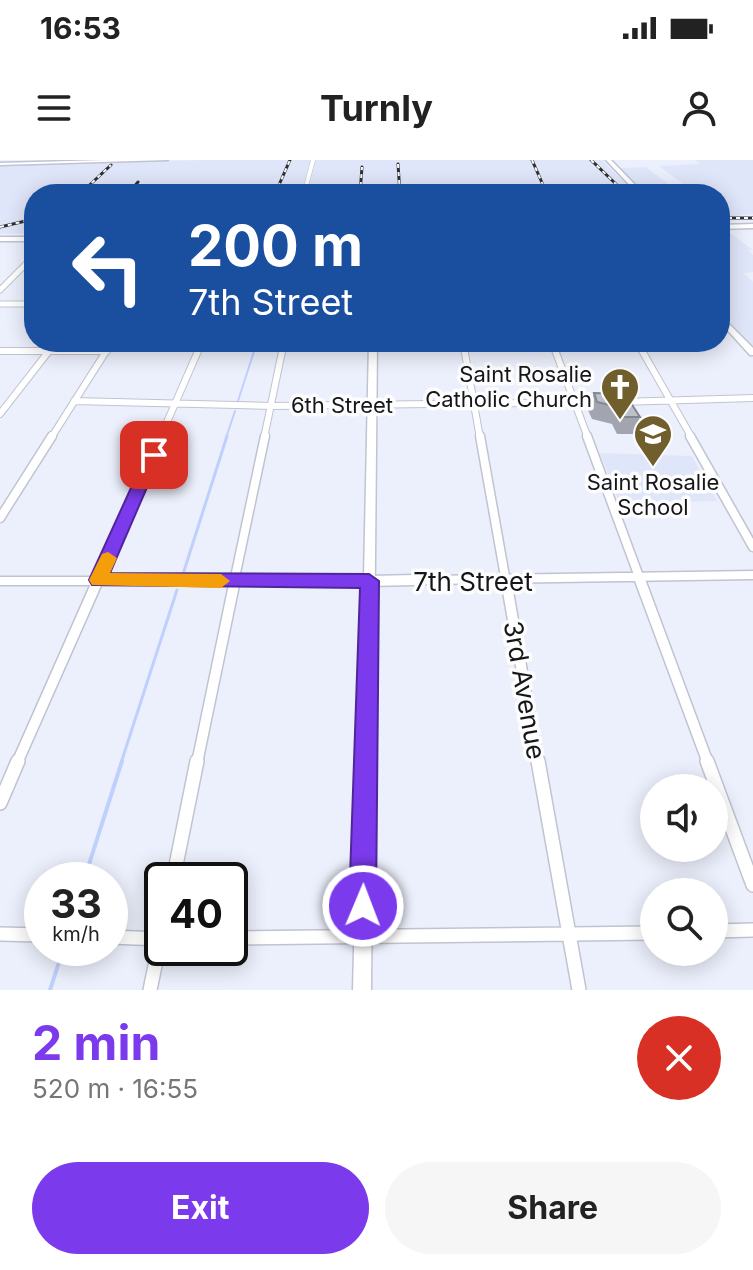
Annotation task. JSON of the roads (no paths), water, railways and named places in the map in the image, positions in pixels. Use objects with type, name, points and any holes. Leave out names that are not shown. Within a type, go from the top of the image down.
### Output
[{"type":"main road","points":[[0,164],[166,160]]},
{"type":"main road","points":[[608,160],[632,184]]},
{"type":"main road","points":[[730,227],[753,226]]},
{"type":"main road","points":[[0,239],[24,239]]},
{"type":"main road","points":[[730,328],[753,353]]},
{"type":"street","points":[[307,184],[313,160]]},
{"type":"street","points":[[0,290],[24,266]]},
{"type":"street","points":[[0,304],[24,304]]},
{"type":"street","points":[[0,351],[24,351]]},
{"type":"street","points":[[1,411],[48,352]]},
{"type":"street","points":[[0,518],[106,352]]},
{"type":"street","points":[[0,803],[198,352]]},
{"type":"street","points":[[177,862],[282,352]]},
{"type":"street","points":[[362,990],[373,352]]},
{"type":"street","name":"3rd Avenue","points":[[465,352],[579,990]]},
{"type":"street","points":[[556,352],[753,885]]},
{"type":"street","points":[[643,352],[753,547]]},
{"type":"street","name":"6th Street","points":[[74,401],[372,406],[753,398]]},
{"type":"street","name":"7th Street","points":[[0,581],[506,581],[753,575]]},
{"type":"street","points":[[728,931],[753,930]]},
{"type":"street","points":[[0,934],[24,935]]},
{"type":"street","points":[[248,938],[640,934]]},
{"type":"street","points":[[150,990],[155,966]]},
{"type":"waterway","points":[[238,401],[254,352]]},
{"type":"waterway","points":[[226,438],[235,411]]},
{"type":"waterway","points":[[184,571],[227,436]]},
{"type":"waterway","points":[[121,763],[177,590]]},
{"type":"waterway","points":[[90,862],[122,761]]},
{"type":"waterway","points":[[50,990],[58,966]]},
{"type":"railway","points":[[279,184],[290,160]]},
{"type":"railway","points":[[532,160],[543,184]]},
{"type":"railway","points":[[591,160],[616,184]]},
{"type":"railway","points":[[398,164],[399,184]]},
{"type":"railway","points":[[91,184],[111,165]]},
{"type":"railway","points":[[361,184],[362,167]]},
{"type":"railway","points":[[730,218],[753,218]]},
{"type":"railway","points":[[0,227],[24,221]]},
{"type":"place","name":"Saint Rosalie Catholic Church","points":[[620,421]]},
{"type":"place","name":"Saint Rosalie School","points":[[653,468]]}]
